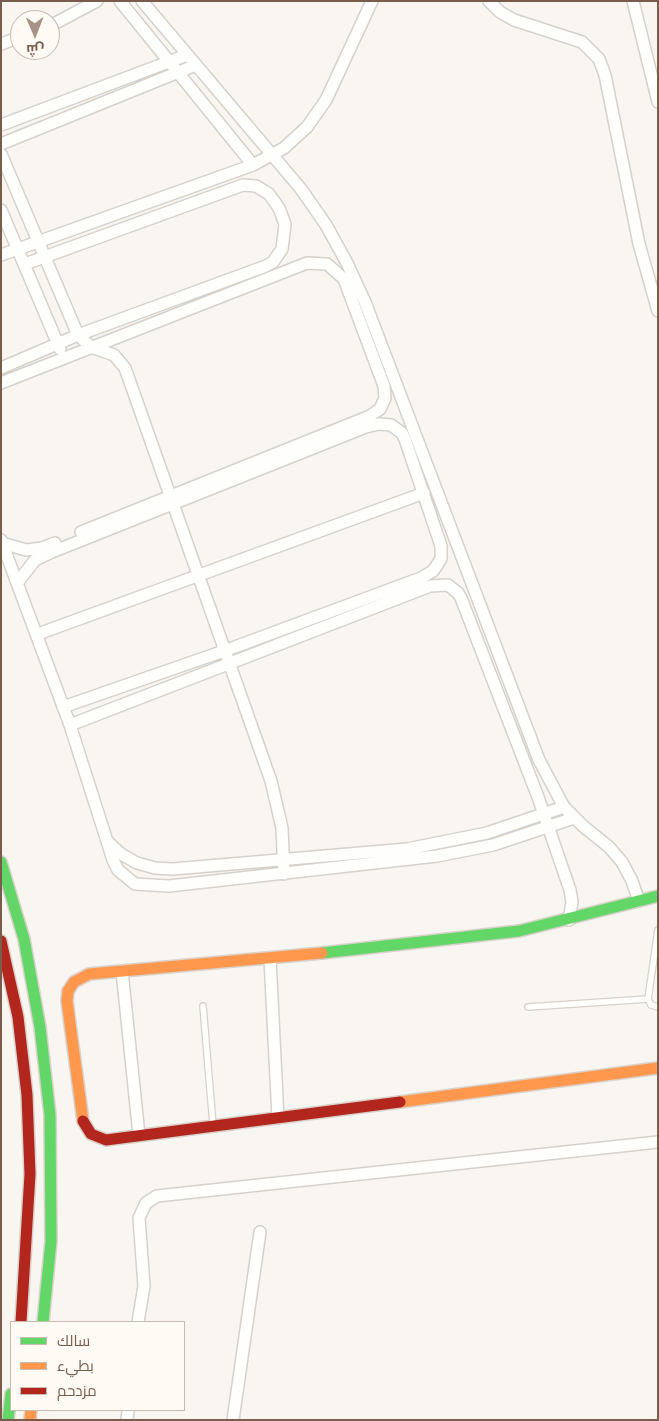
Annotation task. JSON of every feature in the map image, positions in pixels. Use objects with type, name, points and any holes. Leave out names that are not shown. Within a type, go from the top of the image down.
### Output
[{"type":"street","points":[[60,21],[97,1]]},
{"type":"street","points":[[120,1],[253,165]]},
{"type":"street","points":[[142,1],[301,189],[326,225],[357,282],[530,740],[548,779],[564,807],[616,854],[632,880],[638,901]]},
{"type":"street","points":[[1,255],[253,165],[272,156],[296,139],[322,107],[372,1]]},
{"type":"street","points":[[489,1],[500,12],[514,20],[582,42],[599,59],[605,75],[639,244],[658,311]]},
{"type":"street","points":[[634,1],[658,102]]},
{"type":"street","points":[[1,125],[187,54]]},
{"type":"street","points":[[1,144],[196,65]]},
{"type":"street","points":[[1,154],[78,334],[91,347],[114,355],[125,368],[274,789],[282,828],[284,874]]},
{"type":"street","points":[[1,368],[78,334],[266,266],[273,262],[282,249],[285,233],[283,216],[275,201],[262,189],[243,185],[25,264]]},
{"type":"street","points":[[1,210],[63,357]]},
{"type":"street","points":[[1,383],[63,357],[307,263],[326,264],[344,279],[384,386],[385,398],[380,408],[370,416],[43,556],[28,567],[17,583]]},
{"type":"street","points":[[2,542],[18,549],[42,548],[378,424],[391,426],[402,433],[441,546],[440,559],[433,571],[422,578],[224,651],[63,707]]},
{"type":"street","points":[[38,634],[424,493]]},
{"type":"street","points":[[2,542],[38,634],[118,870],[135,884],[169,886],[456,853],[493,845],[574,818]]},
{"type":"street","points":[[70,725],[430,586],[448,585],[461,598],[549,827],[570,890],[572,902],[569,920]]},
{"type":"street","points":[[107,841],[128,859],[145,866],[164,870],[376,852],[447,842],[506,828],[564,807]]},
{"type":"street","points":[[1,862],[24,939],[40,1026],[50,1115],[51,1241],[43,1321]]},
{"type":"street","points":[[658,896],[569,920],[519,931],[270,959],[89,974],[78,978],[70,986],[67,1001],[84,1125],[91,1134],[100,1139],[278,1118],[658,1068]]},
{"type":"street","points":[[1,941],[18,1017],[27,1094],[30,1174],[21,1321]]},
{"type":"street","points":[[270,959],[278,1118]]},
{"type":"street","points":[[122,971],[140,1135]]},
{"type":"street","points":[[138,1321],[144,1286],[139,1218],[146,1203],[157,1196],[658,1142]]},
{"type":"street","points":[[233,1420],[260,1232]]},
{"type":"street","points":[[8,1420],[10,1403]]},
{"type":"lane","points":[[658,930],[648,999],[651,1006],[658,1007]]},
{"type":"lane","points":[[528,1007],[648,999]]},
{"type":"lane","points":[[203,1006],[213,1126]]},
{"type":"traffic: fast","points":[[1,862],[24,939],[40,1027],[50,1115],[51,1241],[43,1321]]},
{"type":"traffic: fast","points":[[322,953],[519,931],[658,896]]},
{"type":"traffic: fast","points":[[8,1420],[10,1403]]},
{"type":"traffic: slow","points":[[83,1121],[67,1001],[68,991],[74,982],[89,974],[322,953]]},
{"type":"traffic: slow","points":[[400,1102],[658,1068]]},
{"type":"traffic: slow","points":[[30,1420],[31,1411]]},
{"type":"traffic: jam","points":[[1,941],[18,1017],[27,1095],[30,1174],[21,1321]]},
{"type":"traffic: jam","points":[[83,1121],[91,1134],[106,1140],[400,1102]]}]
